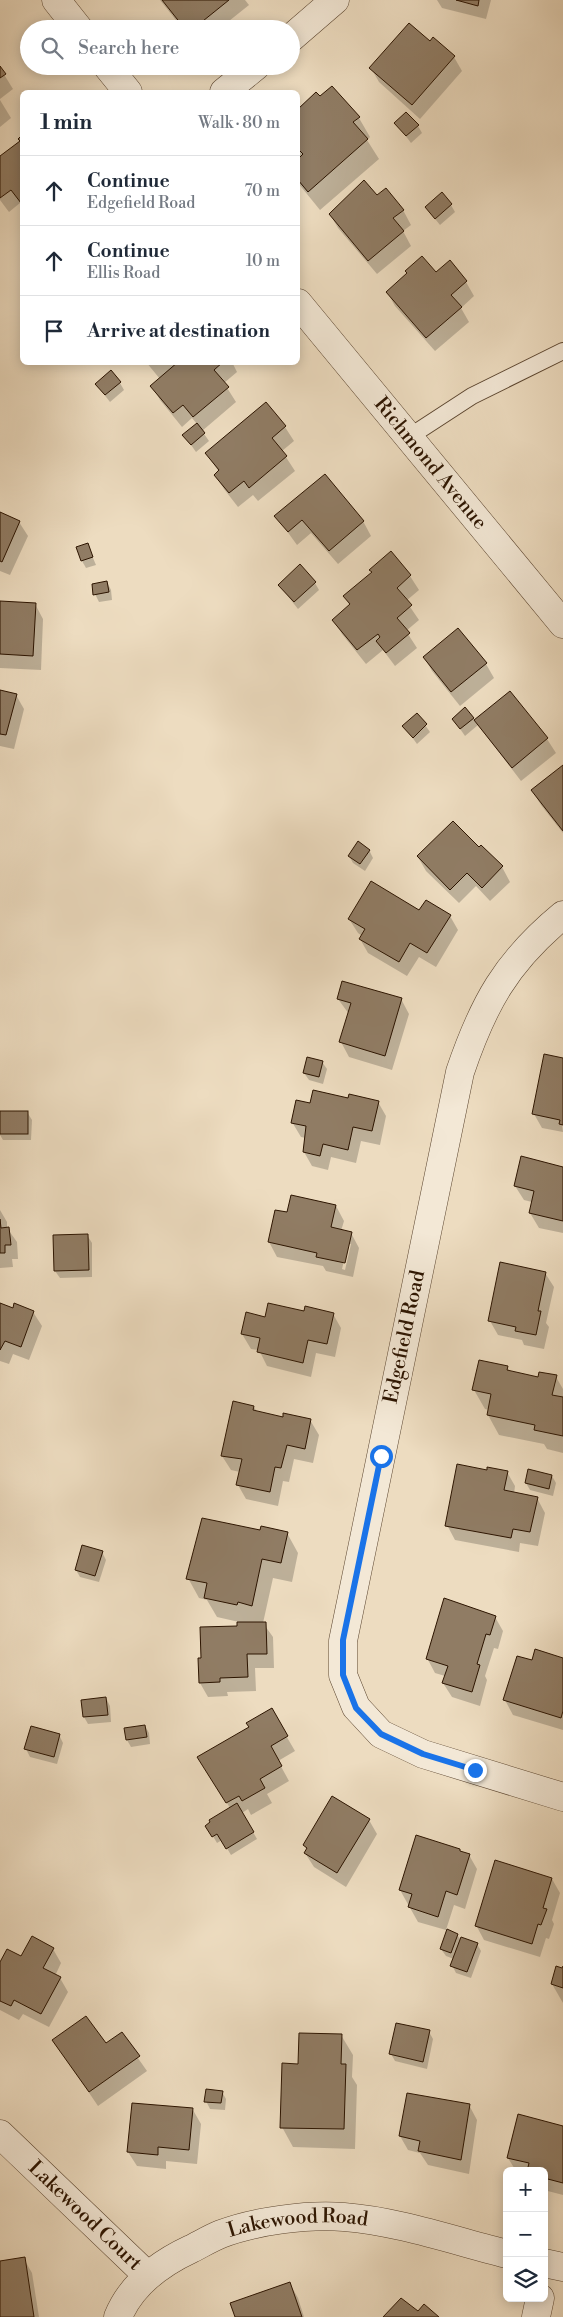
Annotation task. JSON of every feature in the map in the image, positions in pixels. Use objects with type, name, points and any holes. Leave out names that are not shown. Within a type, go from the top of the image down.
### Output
[{"type":"street","points":[[56,0],[71,20]]},
{"type":"street","points":[[300,30],[335,0]]},
{"type":"street","points":[[115,75],[126,90]]},
{"type":"street","points":[[226,90],[245,75]]},
{"type":"street","name":"Richmond Avenue","points":[[300,305],[563,624]]},
{"type":"street","name":"Edgefield Road","points":[[563,915],[518,958],[493,992],[474,1030],[460,1072],[343,1640],[343,1675],[356,1708],[381,1734],[423,1754],[563,1797]]},
{"type":"street","name":"Lakewood Court","points":[[0,2134],[147,2275]]},
{"type":"street","name":"Lakewood Road","points":[[118,2317],[121,2310],[147,2275],[183,2253],[222,2234],[303,2216],[345,2217],[378,2222],[503,2253]]},
{"type":"street","points":[[536,2317],[539,2302]]},
{"type":"lane","points":[[409,436],[472,396],[563,351]]},
{"type":"building","points":[[162,0],[229,0],[204,20],[178,20]]},
{"type":"building","points":[[456,0],[479,0],[478,6]]},
{"type":"building","points":[[409,23],[430,41],[433,37],[455,56],[412,105],[369,68]]},
{"type":"building","points":[[0,66],[6,74],[0,78]]},
{"type":"building","points":[[332,86],[360,117],[353,122],[368,139],[308,192],[300,182],[300,157],[303,154],[300,151],[300,107],[316,92],[320,96]]},
{"type":"building","points":[[406,112],[419,125],[406,136],[394,123]]},
{"type":"building","points":[[20,141],[20,202],[11,190],[0,198],[0,156]]},
{"type":"building","points":[[364,180],[377,195],[386,188],[404,210],[393,218],[404,231],[368,261],[329,214]]},
{"type":"building","points":[[442,192],[452,204],[435,219],[425,207]]},
{"type":"building","points":[[422,256],[436,272],[450,260],[467,281],[451,295],[462,307],[426,338],[386,292]]},
{"type":"building","points":[[174,365],[220,365],[214,370],[229,387],[193,417],[183,405],[173,413],[150,386]]},
{"type":"building","points":[[111,370],[121,382],[105,395],[95,384]]},
{"type":"building","points":[[266,402],[286,426],[272,438],[287,456],[249,488],[244,481],[229,493],[214,475],[219,470],[205,453]]},
{"type":"building","points":[[197,423],[205,433],[191,445],[182,435]]},
{"type":"building","points":[[325,474],[364,521],[329,551],[302,520],[288,532],[274,516]]},
{"type":"building","points":[[0,512],[20,521],[2,562],[0,561]]},
{"type":"building","points":[[88,543],[93,557],[81,561],[76,547]]},
{"type":"building","points":[[391,551],[411,575],[397,588],[412,605],[397,618],[410,633],[386,653],[376,641],[380,637],[378,634],[357,650],[332,620],[350,604],[343,596],[372,572],[369,570]]},
{"type":"building","points":[[300,564],[316,582],[294,602],[278,585]]},
{"type":"building","points":[[107,581],[109,592],[93,595],[92,584]]},
{"type":"building","points":[[0,601],[36,603],[33,656],[0,654]]},
{"type":"building","points":[[458,628],[487,663],[451,692],[423,657]]},
{"type":"building","points":[[0,690],[17,694],[6,735],[0,734]]},
{"type":"building","points":[[510,691],[548,738],[512,768],[474,720]]},
{"type":"building","points":[[465,707],[474,718],[460,729],[452,719]]},
{"type":"building","points":[[417,713],[427,724],[413,738],[402,726]]},
{"type":"building","points":[[563,765],[563,831],[531,790]]},
{"type":"building","points":[[453,821],[479,847],[481,845],[503,866],[482,888],[467,873],[450,890],[417,856]]},
{"type":"building","points":[[358,841],[370,850],[360,864],[348,856]]},
{"type":"building","points":[[371,881],[419,910],[426,900],[451,915],[427,953],[410,943],[399,962],[359,939],[365,929],[348,919]]},
{"type":"building","points":[[342,981],[402,998],[385,1056],[339,1042],[351,1003],[337,999]]},
{"type":"building","points":[[544,1054],[563,1058],[563,1125],[559,1124],[560,1120],[532,1114]]},
{"type":"building","points":[[307,1057],[323,1061],[319,1077],[303,1073]]},
{"type":"building","points":[[313,1090],[348,1098],[349,1094],[379,1101],[372,1131],[353,1127],[348,1150],[323,1144],[320,1156],[303,1152],[306,1126],[291,1123],[296,1100],[310,1103]]},
{"type":"building","points":[[0,1111],[28,1111],[28,1134],[0,1134]]},
{"type":"building","points":[[521,1156],[563,1167],[563,1221],[529,1213],[534,1191],[514,1186]]},
{"type":"building","points":[[291,1195],[336,1205],[331,1227],[352,1232],[345,1263],[316,1257],[317,1253],[268,1242],[275,1210],[287,1212]]},
{"type":"building","points":[[0,1219],[1,1228],[9,1227],[11,1245],[5,1245],[5,1253],[0,1253]]},
{"type":"building","points":[[88,1234],[89,1270],[54,1271],[53,1235]]},
{"type":"building","points":[[500,1262],[546,1272],[538,1311],[541,1311],[536,1335],[515,1331],[516,1327],[488,1321]]},
{"type":"building","points":[[0,1303],[13,1308],[14,1303],[34,1311],[21,1347],[5,1341],[0,1350]]},
{"type":"building","points":[[268,1303],[304,1311],[305,1306],[334,1313],[327,1344],[308,1340],[303,1363],[257,1352],[260,1338],[241,1334],[246,1312],[265,1317]]},
{"type":"building","points":[[479,1360],[508,1366],[507,1370],[538,1377],[539,1372],[557,1375],[552,1395],[563,1397],[563,1436],[534,1430],[535,1425],[487,1415],[491,1394],[472,1390]]},
{"type":"building","points":[[233,1401],[254,1406],[253,1410],[283,1417],[283,1413],[311,1419],[305,1449],[287,1445],[281,1468],[275,1467],[270,1492],[236,1485],[242,1459],[221,1456]]},
{"type":"building","points":[[457,1464],[487,1470],[487,1467],[508,1471],[504,1490],[538,1497],[530,1532],[513,1529],[511,1538],[445,1526]]},
{"type":"building","points":[[528,1469],[552,1475],[549,1489],[525,1483]]},
{"type":"building","points":[[202,1518],[260,1530],[261,1526],[288,1532],[281,1563],[262,1559],[252,1606],[238,1602],[237,1605],[204,1598],[207,1583],[186,1579]]},
{"type":"building","points":[[82,1545],[103,1551],[95,1576],[75,1570]]},
{"type":"building","points":[[444,1598],[496,1616],[490,1635],[486,1634],[477,1664],[480,1665],[472,1692],[442,1683],[448,1666],[426,1659]]},
{"type":"building","points":[[237,1622],[266,1622],[267,1654],[247,1654],[248,1677],[220,1678],[220,1682],[199,1683],[198,1658],[201,1658],[200,1627],[237,1626]]},
{"type":"building","points":[[535,1649],[563,1658],[563,1711],[561,1718],[503,1700],[517,1656],[532,1660]]},
{"type":"building","points":[[106,1697],[108,1715],[83,1717],[81,1700]]},
{"type":"building","points":[[272,1708],[288,1736],[271,1746],[282,1766],[260,1779],[265,1788],[242,1801],[239,1796],[226,1803],[197,1757],[249,1727],[246,1723]]},
{"type":"building","points":[[145,1725],[147,1737],[126,1740],[124,1728]]},
{"type":"building","points":[[31,1726],[60,1734],[54,1757],[24,1749]]},
{"type":"building","points":[[332,1796],[370,1819],[337,1873],[304,1853],[307,1848],[303,1845]]},
{"type":"building","points":[[237,1803],[254,1832],[226,1849],[217,1834],[212,1837],[205,1826],[210,1822],[209,1820]]},
{"type":"building","points":[[416,1835],[470,1854],[457,1895],[446,1891],[438,1917],[408,1907],[412,1894],[399,1890]]},
{"type":"building","points":[[495,1860],[552,1878],[543,1908],[547,1909],[541,1925],[538,1924],[532,1944],[475,1926]]},
{"type":"building","points":[[447,1929],[458,1934],[451,1953],[440,1949]]},
{"type":"building","points":[[32,1936],[54,1948],[43,1968],[61,1977],[41,2014],[14,2000],[11,2006],[0,2001],[0,1962],[7,1949],[21,1956]]},
{"type":"building","points":[[461,1937],[478,1943],[467,1972],[450,1966]]},
{"type":"building","points":[[556,1966],[562,1968],[563,1966],[563,1988],[551,1984]]},
{"type":"building","points":[[86,2016],[106,2043],[122,2032],[140,2056],[89,2092],[52,2040]]},
{"type":"building","points":[[396,2023],[430,2030],[423,2062],[389,2054]]},
{"type":"building","points":[[299,2033],[342,2034],[341,2064],[346,2064],[344,2129],[280,2128],[282,2063],[298,2064]]},
{"type":"building","points":[[206,2089],[223,2091],[221,2103],[204,2102]]},
{"type":"building","points":[[407,2093],[470,2104],[461,2160],[418,2151],[420,2141],[399,2136]]},
{"type":"building","points":[[132,2103],[193,2108],[189,2150],[158,2147],[158,2155],[127,2152]]},
{"type":"building","points":[[518,2114],[563,2126],[563,2183],[548,2179],[548,2167],[528,2167],[529,2163],[507,2158]]},
{"type":"building","points":[[25,2257],[34,2317],[0,2317],[0,2261]]},
{"type":"building","points":[[290,2282],[302,2317],[235,2317],[230,2303]]},
{"type":"building","points":[[401,2298],[418,2311],[424,2304],[439,2317],[383,2317]]},
{"type":"route","points":[[381,1456],[343,1640],[343,1675],[356,1708],[381,1734],[423,1754],[475,1770]]}]
